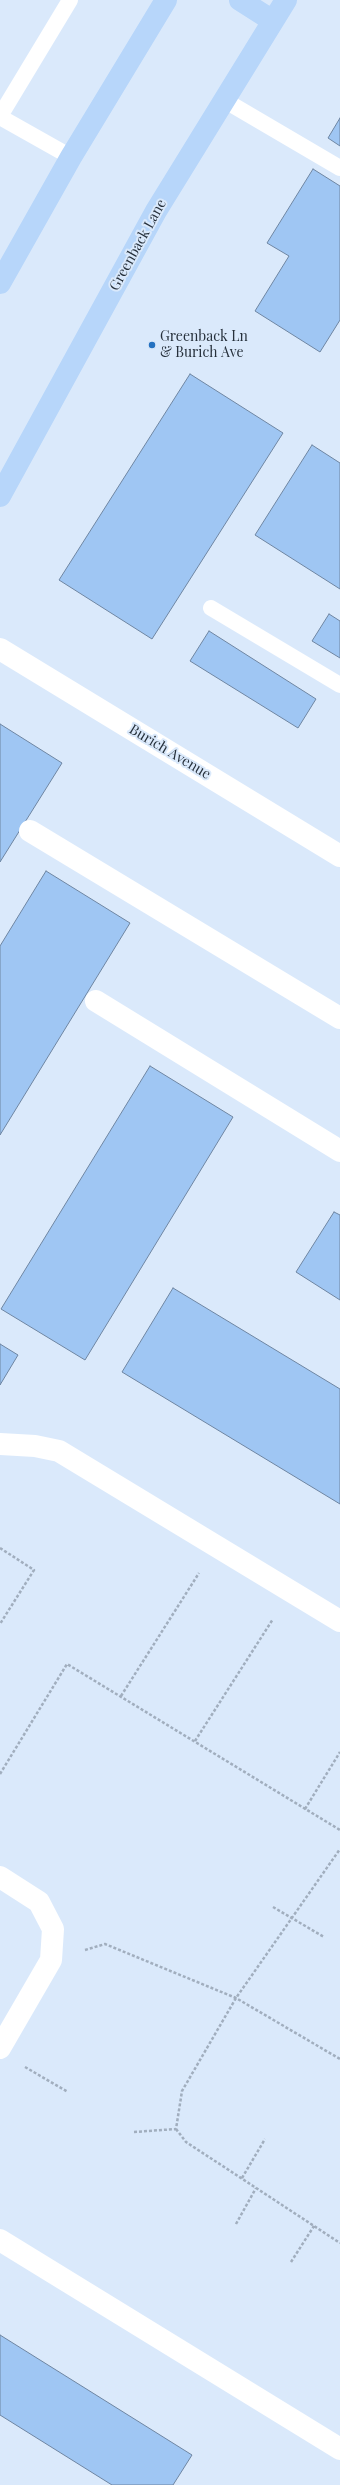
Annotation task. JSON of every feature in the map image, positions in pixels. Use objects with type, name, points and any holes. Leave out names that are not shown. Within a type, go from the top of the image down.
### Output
[{"type":"main road","points":[[0,283],[71,157],[166,0]]},
{"type":"main road","points":[[240,0],[273,21]]},
{"type":"main road","name":"Greenback Lane","points":[[0,496],[156,211],[286,0]]},
{"type":"street","name":"Burich Avenue","points":[[0,649],[340,856]]},
{"type":"street","points":[[30,831],[340,1018]]},
{"type":"street","points":[[96,1001],[340,1151]]},
{"type":"street","points":[[0,1444],[35,1446],[59,1452],[340,1621]]},
{"type":"street","points":[[0,1877],[39,1902],[53,1929],[51,1960],[0,2048]]},
{"type":"street","points":[[0,2240],[340,2449]]},
{"type":"lane","points":[[70,0],[0,116],[71,157]]},
{"type":"lane","points":[[224,100],[340,168]]},
{"type":"lane","points":[[211,608],[340,685]]},
{"type":"path","points":[[121,1696],[216,1546]]},
{"type":"path","points":[[0,1548],[34,1570],[0,1624]]},
{"type":"path","points":[[195,1741],[290,1591]]},
{"type":"path","points":[[0,1774],[67,1664],[340,1830]]},
{"type":"path","points":[[305,1808],[340,1752]]},
{"type":"path","points":[[340,1849],[236,1998],[182,2091],[176,2129],[186,2142],[340,2243]]},
{"type":"path","points":[[273,1907],[324,1937]]},
{"type":"path","points":[[51,1960],[105,1944],[236,1998],[340,2059]]},
{"type":"path","points":[[20,2064],[68,2092]]},
{"type":"path","points":[[134,2132],[176,2129]]},
{"type":"path","points":[[242,2178],[265,2139]]},
{"type":"path","points":[[236,2224],[256,2188]]},
{"type":"path","points":[[291,2262],[314,2226]]},
{"type":"building","points":[[340,118],[340,146],[328,138]]},
{"type":"building","points":[[313,169],[340,186],[340,320],[320,352],[255,311],[289,256],[267,243]]},
{"type":"building","points":[[190,374],[283,433],[152,639],[59,580]]},
{"type":"building","points":[[312,445],[340,463],[340,589],[255,535]]},
{"type":"building","points":[[329,614],[340,621],[340,658],[312,641]]},
{"type":"building","points":[[209,631],[316,699],[298,728],[190,661]]},
{"type":"building","points":[[0,724],[62,763],[0,862]]},
{"type":"building","points":[[46,871],[130,923],[0,1135],[0,946]]},
{"type":"building","points":[[150,1066],[233,1117],[85,1360],[1,1309]]},
{"type":"building","points":[[334,1212],[340,1215],[340,1300],[296,1272]]},
{"type":"building","points":[[173,1288],[340,1389],[340,1504],[122,1372]]},
{"type":"building","points":[[0,1344],[18,1355],[0,1385]]},
{"type":"building","points":[[0,2335],[192,2455],[173,2485],[112,2485],[0,2415]]},
{"type":"place","name":"Greenback Ln & Burich Ave","points":[[152,345]]}]
